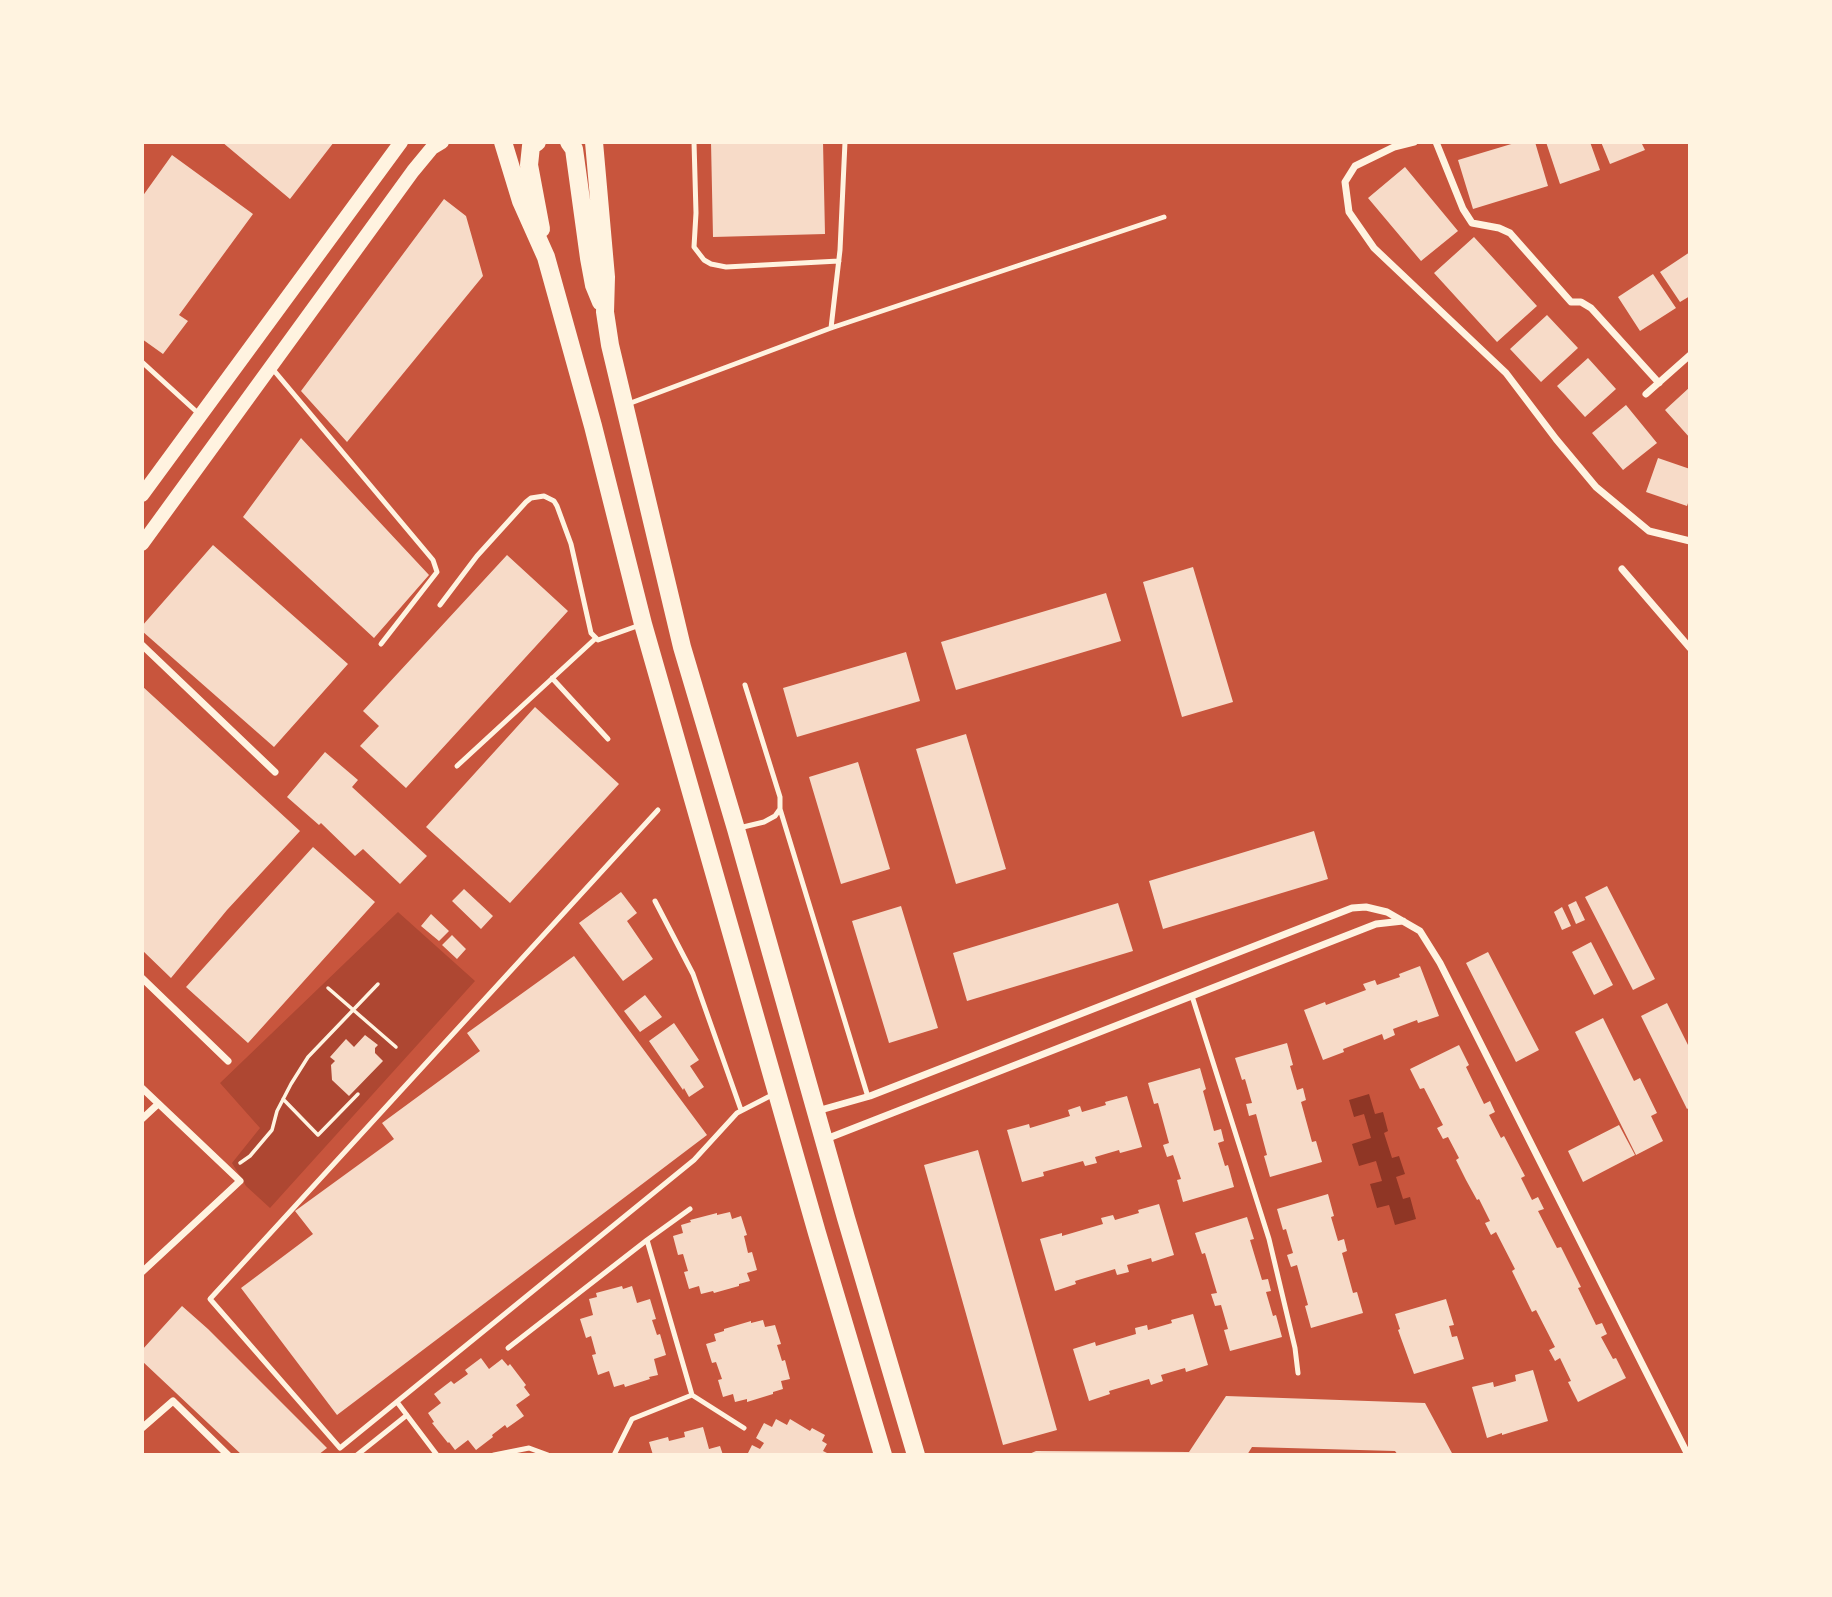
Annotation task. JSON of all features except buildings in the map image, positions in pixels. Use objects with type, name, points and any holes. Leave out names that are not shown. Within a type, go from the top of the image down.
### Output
[{"type":"main road","points":[[142,495],[401,142]]},
{"type":"main road","points":[[142,544],[413,171],[432,148],[442,142]]},
{"type":"main road","points":[[503,142],[521,201],[546,257]]},
{"type":"main road","points":[[537,142],[531,146],[529,165],[546,257],[593,426],[643,624],[883,1455]]},
{"type":"main road","points":[[569,142],[574,149],[594,285],[605,312]]},
{"type":"main road","points":[[594,142],[606,277],[605,312],[610,345],[682,647],[916,1455]]},
{"type":"street","points":[[1414,142],[1355,166],[1345,182],[1349,212],[1374,248],[1506,373],[1596,487],[1649,531],[1690,541]]},
{"type":"street","points":[[1436,142],[1463,209],[1472,223],[1510,233],[1571,302],[1581,302],[1591,308],[1659,383]]},
{"type":"street","points":[[1646,394],[1690,355]]},
{"type":"street","points":[[1622,569],[1690,648]]},
{"type":"street","points":[[142,645],[275,772]]},
{"type":"street","points":[[817,1112],[868,1097],[1352,908],[1366,907],[1387,912],[1420,931],[1440,963],[1688,1455]]},
{"type":"street","points":[[824,1139],[1376,924],[1404,921]]},
{"type":"street","points":[[142,978],[228,1061]]},
{"type":"street","points":[[142,1088],[240,1181],[142,1272]]},
{"type":"street","points":[[142,1119],[158,1104]]},
{"type":"street","points":[[142,1428],[173,1401],[228,1455]]},
{"type":"lane","points":[[694,142],[694,247],[704,260],[726,267],[839,261]]},
{"type":"lane","points":[[831,327],[839,261],[845,142]]},
{"type":"lane","points":[[626,405],[831,327],[1164,217]]},
{"type":"lane","points":[[142,362],[201,415]]},
{"type":"lane","points":[[271,367],[433,560],[437,572],[381,644]]},
{"type":"lane","points":[[440,605],[477,556],[526,502],[531,498],[544,496],[554,501],[557,506],[571,544],[591,633],[598,640],[643,624]]},
{"type":"lane","points":[[457,766],[596,638]]},
{"type":"lane","points":[[552,678],[608,738]]},
{"type":"lane","points":[[745,685],[868,1097]]},
{"type":"lane","points":[[736,829],[764,822],[775,816],[780,809]]},
{"type":"lane","points":[[658,810],[210,1299],[340,1447],[694,1160],[737,1112],[777,1092]]},
{"type":"lane","points":[[655,901],[693,974],[741,1110]]},
{"type":"lane","points":[[1192,996],[1269,1239],[1295,1348],[1298,1373]]},
{"type":"lane","points":[[508,1348],[690,1209]]},
{"type":"lane","points":[[647,1240],[692,1395],[744,1429]]},
{"type":"lane","points":[[614,1455],[632,1419],[692,1395]]},
{"type":"lane","points":[[397,1402],[436,1455]]},
{"type":"lane","points":[[357,1455],[407,1415]]},
{"type":"lane","points":[[494,1455],[529,1447],[548,1455]]},
{"type":"path","points":[[230,1172],[250,1156],[272,1130],[277,1111],[308,1057],[378,984]]},
{"type":"path","points":[[328,988],[396,1047]]},
{"type":"path","points":[[283,1099],[318,1135],[358,1094]]},
{"type":"shaded area","points":[[398,912],[475,981],[270,1208],[246,1186],[232,1163],[260,1128],[220,1083]]},
{"type":"shaded area","points":[[1369,1094],[1375,1114],[1383,1112],[1388,1131],[1384,1133],[1392,1158],[1399,1156],[1405,1174],[1396,1177],[1403,1199],[1410,1197],[1416,1219],[1395,1225],[1389,1205],[1377,1208],[1370,1184],[1382,1181],[1376,1161],[1359,1166],[1352,1144],[1371,1138],[1364,1114],[1354,1117],[1349,1100]]}]
